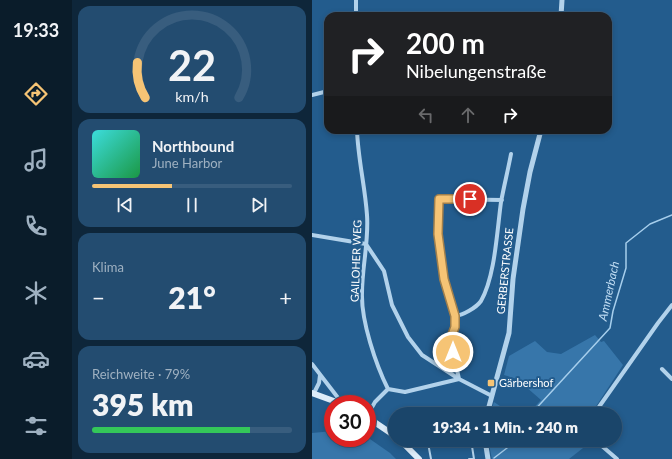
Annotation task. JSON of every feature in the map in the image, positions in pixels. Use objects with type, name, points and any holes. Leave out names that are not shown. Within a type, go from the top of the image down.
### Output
[{"type":"main road","points":[[313,393],[324,397]]},
{"type":"main road","points":[[376,423],[388,431]]},
{"type":"main road","points":[[409,447],[419,459]]},
{"type":"street","points":[[356,0],[356,12]]},
{"type":"street","points":[[561,12],[562,0]]},
{"type":"street","points":[[312,95],[324,92]]},
{"type":"street","name":"GAILOHER WEG","points":[[357,134],[367,216],[362,295],[366,322],[380,373],[388,390]]},
{"type":"street","name":"GERBERSTRASSE","points":[[490,407],[509,333],[513,279],[523,209],[530,172],[540,134]]},
{"type":"street","points":[[455,316],[460,316],[466,313],[480,302],[490,280],[502,200],[511,154]]},
{"type":"street","points":[[459,379],[451,337],[455,327],[455,316],[444,279],[438,234],[439,199],[502,200]]},
{"type":"street","points":[[312,235],[366,244],[384,271],[392,305],[408,337],[422,355],[459,379],[492,396]]},
{"type":"street","points":[[599,407],[653,329],[672,305]]},
{"type":"street","points":[[312,364],[336,395]]},
{"type":"street","points":[[662,369],[672,378]]},
{"type":"street","points":[[313,393],[320,383],[320,374]]},
{"type":"street","points":[[376,401],[388,390],[405,392],[459,379]]},
{"type":"street","points":[[486,447],[488,459]]},
{"type":"street","points":[[603,447],[617,459]]},
{"type":"lane","points":[[429,447],[431,459]]},
{"type":"lane","points":[[470,459],[474,459],[472,447]]},
{"type":"shaded area","points":[[595,335],[601,342],[604,341],[623,365],[596,407],[534,407],[541,400],[517,379],[504,375],[509,356],[535,341],[547,352],[561,354]]},
{"type":"shaded area","points":[[494,402],[502,407],[492,407]]},
{"type":"shaded area","points":[[324,432],[324,447],[376,447],[376,443],[396,459],[312,459],[312,433]]},
{"type":"shaded area","points":[[489,447],[584,447],[569,459],[492,459]]},
{"type":"waterway","name":"Ammerbach","points":[[537,407],[610,328],[613,311],[626,268],[626,243],[650,224],[672,215]]},
{"type":"waterway","name":"Ammerbach","points":[[494,458],[508,447]]},
{"type":"place","name":"Gärbershof","points":[[491,383]]},
{"type":"route","points":[[453,352],[451,337],[455,327],[455,316],[444,279],[438,234],[439,199],[470,199]]}]
